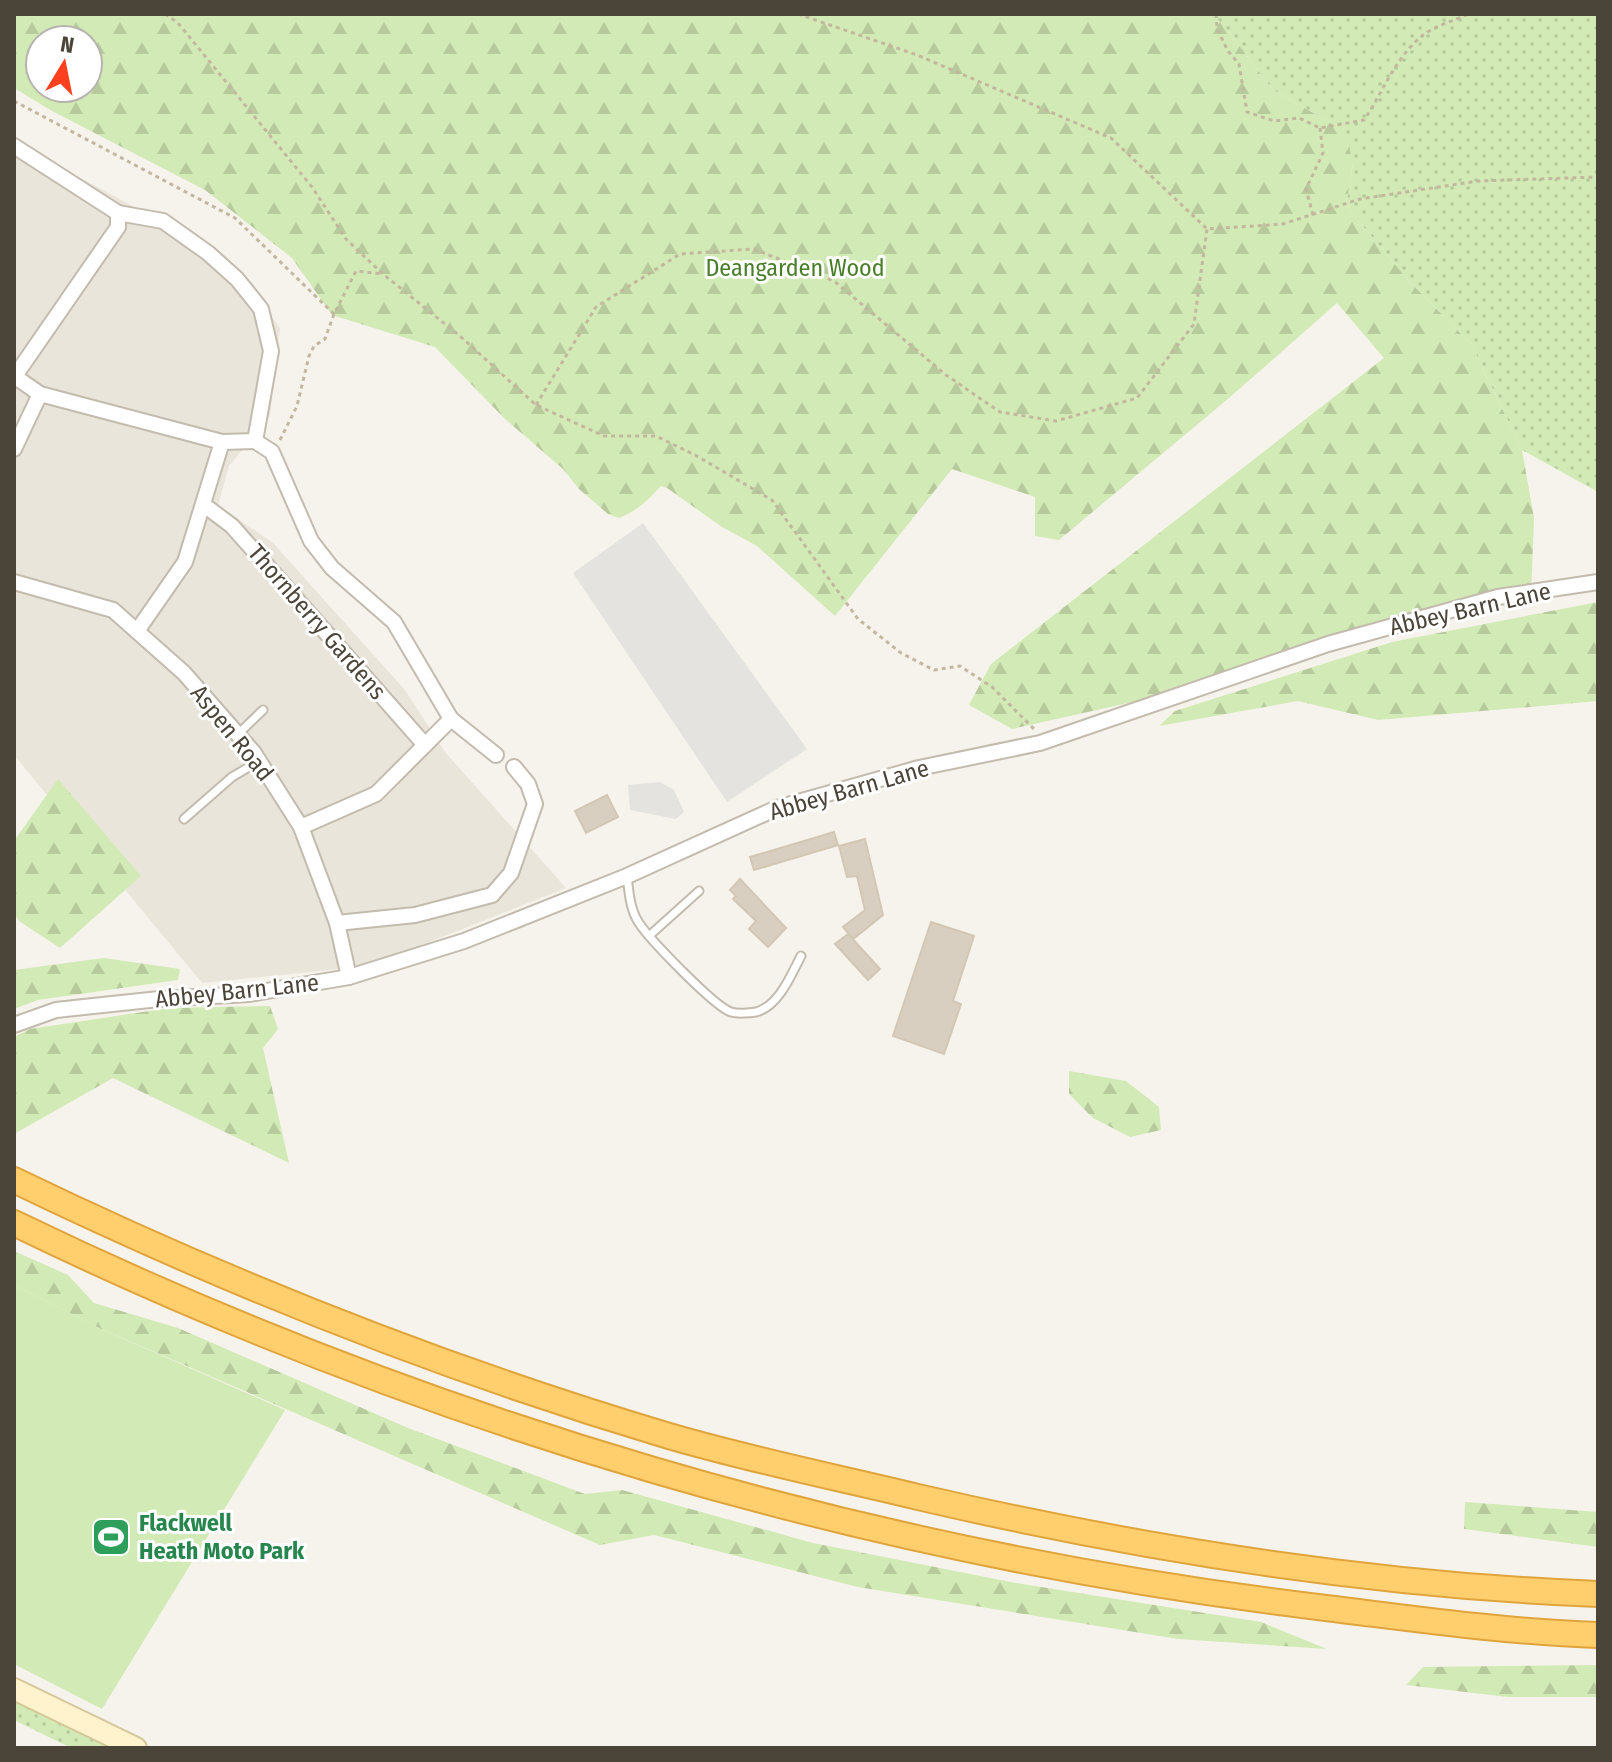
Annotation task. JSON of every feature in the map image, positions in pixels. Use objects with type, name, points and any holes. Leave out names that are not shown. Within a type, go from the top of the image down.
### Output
[{"type":"highway","points":[[14,1180],[121,1231],[271,1296],[463,1368],[671,1437],[981,1511],[1133,1542],[1410,1582],[1598,1594]]},
{"type":"highway","points":[[14,1223],[116,1273],[279,1342],[458,1408],[657,1472],[960,1549],[1203,1594],[1532,1633],[1598,1635]]},
{"type":"street","points":[[14,146],[118,213],[163,221],[237,279],[261,309],[271,351],[255,441]]},
{"type":"street","points":[[118,213],[118,227],[14,376],[40,394],[222,442],[255,441],[272,452],[311,541],[332,568],[394,622],[451,719],[496,755]]},
{"type":"street","points":[[14,449],[40,394]]},
{"type":"street","points":[[137,631],[185,562],[222,442]]},
{"type":"street","name":"Thornberry Gardens","points":[[204,505],[232,526],[425,745]]},
{"type":"street","name":"Aspen Road","points":[[14,582],[113,610],[184,673],[237,735],[259,761],[301,827],[337,923],[349,977]]},
{"type":"street","name":"Abbey Barn Lane","points":[[14,1025],[56,1010],[159,999],[249,994],[349,977],[464,941],[627,876],[777,808],[919,768],[1040,743],[1328,644],[1498,597],[1598,582]]},
{"type":"street","points":[[301,827],[376,794],[451,719]]},
{"type":"street","points":[[337,923],[415,915],[492,895],[511,873],[535,804],[528,784],[514,767]]},
{"type":"street","points":[[14,1689],[136,1748]]},
{"type":"lane","points":[[237,735],[263,710]]},
{"type":"lane","points":[[184,819],[232,777],[259,761]]},
{"type":"lane","points":[[627,876],[631,906],[638,922],[711,1000],[732,1013],[757,1012],[771,1002],[784,988],[801,956]]},
{"type":"lane","points":[[650,935],[699,891]]},
{"type":"path","points":[[165,14],[178,23],[312,187],[346,239],[536,405],[604,436],[656,436],[772,500],[858,619],[901,653],[934,670],[960,666],[992,687],[1033,727],[1040,743]]},
{"type":"path","points":[[798,14],[917,55],[1111,138],[1207,229],[1283,224],[1360,199],[1478,181],[1598,177]]},
{"type":"path","points":[[1216,14],[1217,29],[1239,64],[1247,112],[1274,121],[1299,118],[1320,128],[1364,120],[1380,97],[1396,64],[1423,35],[1468,14]]},
{"type":"path","points":[[14,101],[235,218],[334,314]]},
{"type":"path","points":[[1313,215],[1306,189],[1323,153],[1320,128]]},
{"type":"path","points":[[536,405],[596,307],[680,254],[754,249],[834,281],[946,375],[1000,412],[1056,421],[1137,398],[1194,324],[1207,229]]},
{"type":"path","points":[[272,452],[297,406],[309,356],[314,346],[325,339],[356,271],[383,274]]},
{"type":"shaded area","points":[[14,142],[227,257],[280,328],[270,416],[229,466],[218,505],[273,543],[405,690],[445,752],[566,888],[369,966],[202,983],[14,755]]},
{"type":"shaded area","points":[[643,523],[807,749],[727,802],[573,573]]},
{"type":"shaded area","points":[[660,782],[674,790],[684,812],[676,819],[630,810],[628,785]]},
{"type":"green space","name":"Deangarden Wood","points":[[14,14],[1212,14],[1273,90],[1329,122],[1347,138],[1353,164],[1346,206],[1408,280],[1471,344],[1522,450],[1534,518],[1531,596],[1384,626],[1191,689],[1012,729],[969,705],[991,664],[1384,358],[1337,303],[1059,540],[1035,536],[1035,497],[952,469],[835,616],[757,546],[722,527],[667,488],[661,486],[642,505],[619,518],[608,514],[579,489],[563,469],[505,419],[435,347],[332,315],[292,258],[205,190],[40,104],[104,104],[104,24],[24,24],[24,94],[14,88]]},
{"type":"green space","points":[[1212,14],[1598,14],[1598,492],[1522,450],[1471,344],[1408,280],[1346,206],[1353,164],[1329,122],[1273,90]]},
{"type":"green space","points":[[1598,602],[1598,701],[1378,720],[1298,701],[1159,726],[1175,711],[1392,642]]},
{"type":"green space","points":[[58,779],[141,876],[60,948],[19,921],[14,913],[14,841]]},
{"type":"green space","points":[[104,958],[180,969],[178,980],[38,1000],[14,1009],[14,970]]},
{"type":"green space","points":[[270,1006],[278,1029],[263,1048],[289,1163],[113,1078],[14,1134],[14,1037],[30,1029],[169,1008]]},
{"type":"green space","points":[[1069,1071],[1126,1081],[1159,1107],[1161,1130],[1130,1137],[1093,1118],[1069,1094]]},
{"type":"green space","points":[[14,1251],[68,1275],[94,1303],[178,1328],[408,1428],[585,1494],[622,1490],[813,1543],[1016,1583],[1261,1622],[1327,1649],[1178,1639],[858,1587],[654,1535],[600,1545],[99,1328],[14,1285]]},
{"type":"green space","name":"Flackwell Heath Moto Park","points":[[14,1285],[99,1328],[285,1410],[102,1709],[14,1664]]},
{"type":"green space","points":[[1465,1502],[1598,1512],[1598,1547],[1464,1529]]},
{"type":"green space","points":[[1598,1665],[1598,1697],[1508,1697],[1406,1685],[1423,1667]]},
{"type":"green space","points":[[14,1701],[112,1748],[71,1748],[14,1720]]},
{"type":"building","points":[[607,795],[618,817],[586,833],[575,811]]},
{"type":"building","points":[[834,832],[838,845],[754,870],[750,857]]},
{"type":"building","points":[[865,839],[883,915],[853,939],[843,927],[865,910],[857,876],[847,877],[839,846]]},
{"type":"building","points":[[740,879],[786,928],[768,947],[749,929],[756,921],[733,899],[736,896],[730,890]]},
{"type":"building","points":[[931,922],[974,936],[953,1001],[961,1004],[944,1054],[893,1036]]},
{"type":"building","points":[[848,934],[880,969],[868,980],[835,944]]},
{"type":"place","name":"Flackwell Heath Moto Park","points":[[111,1537]]}]
